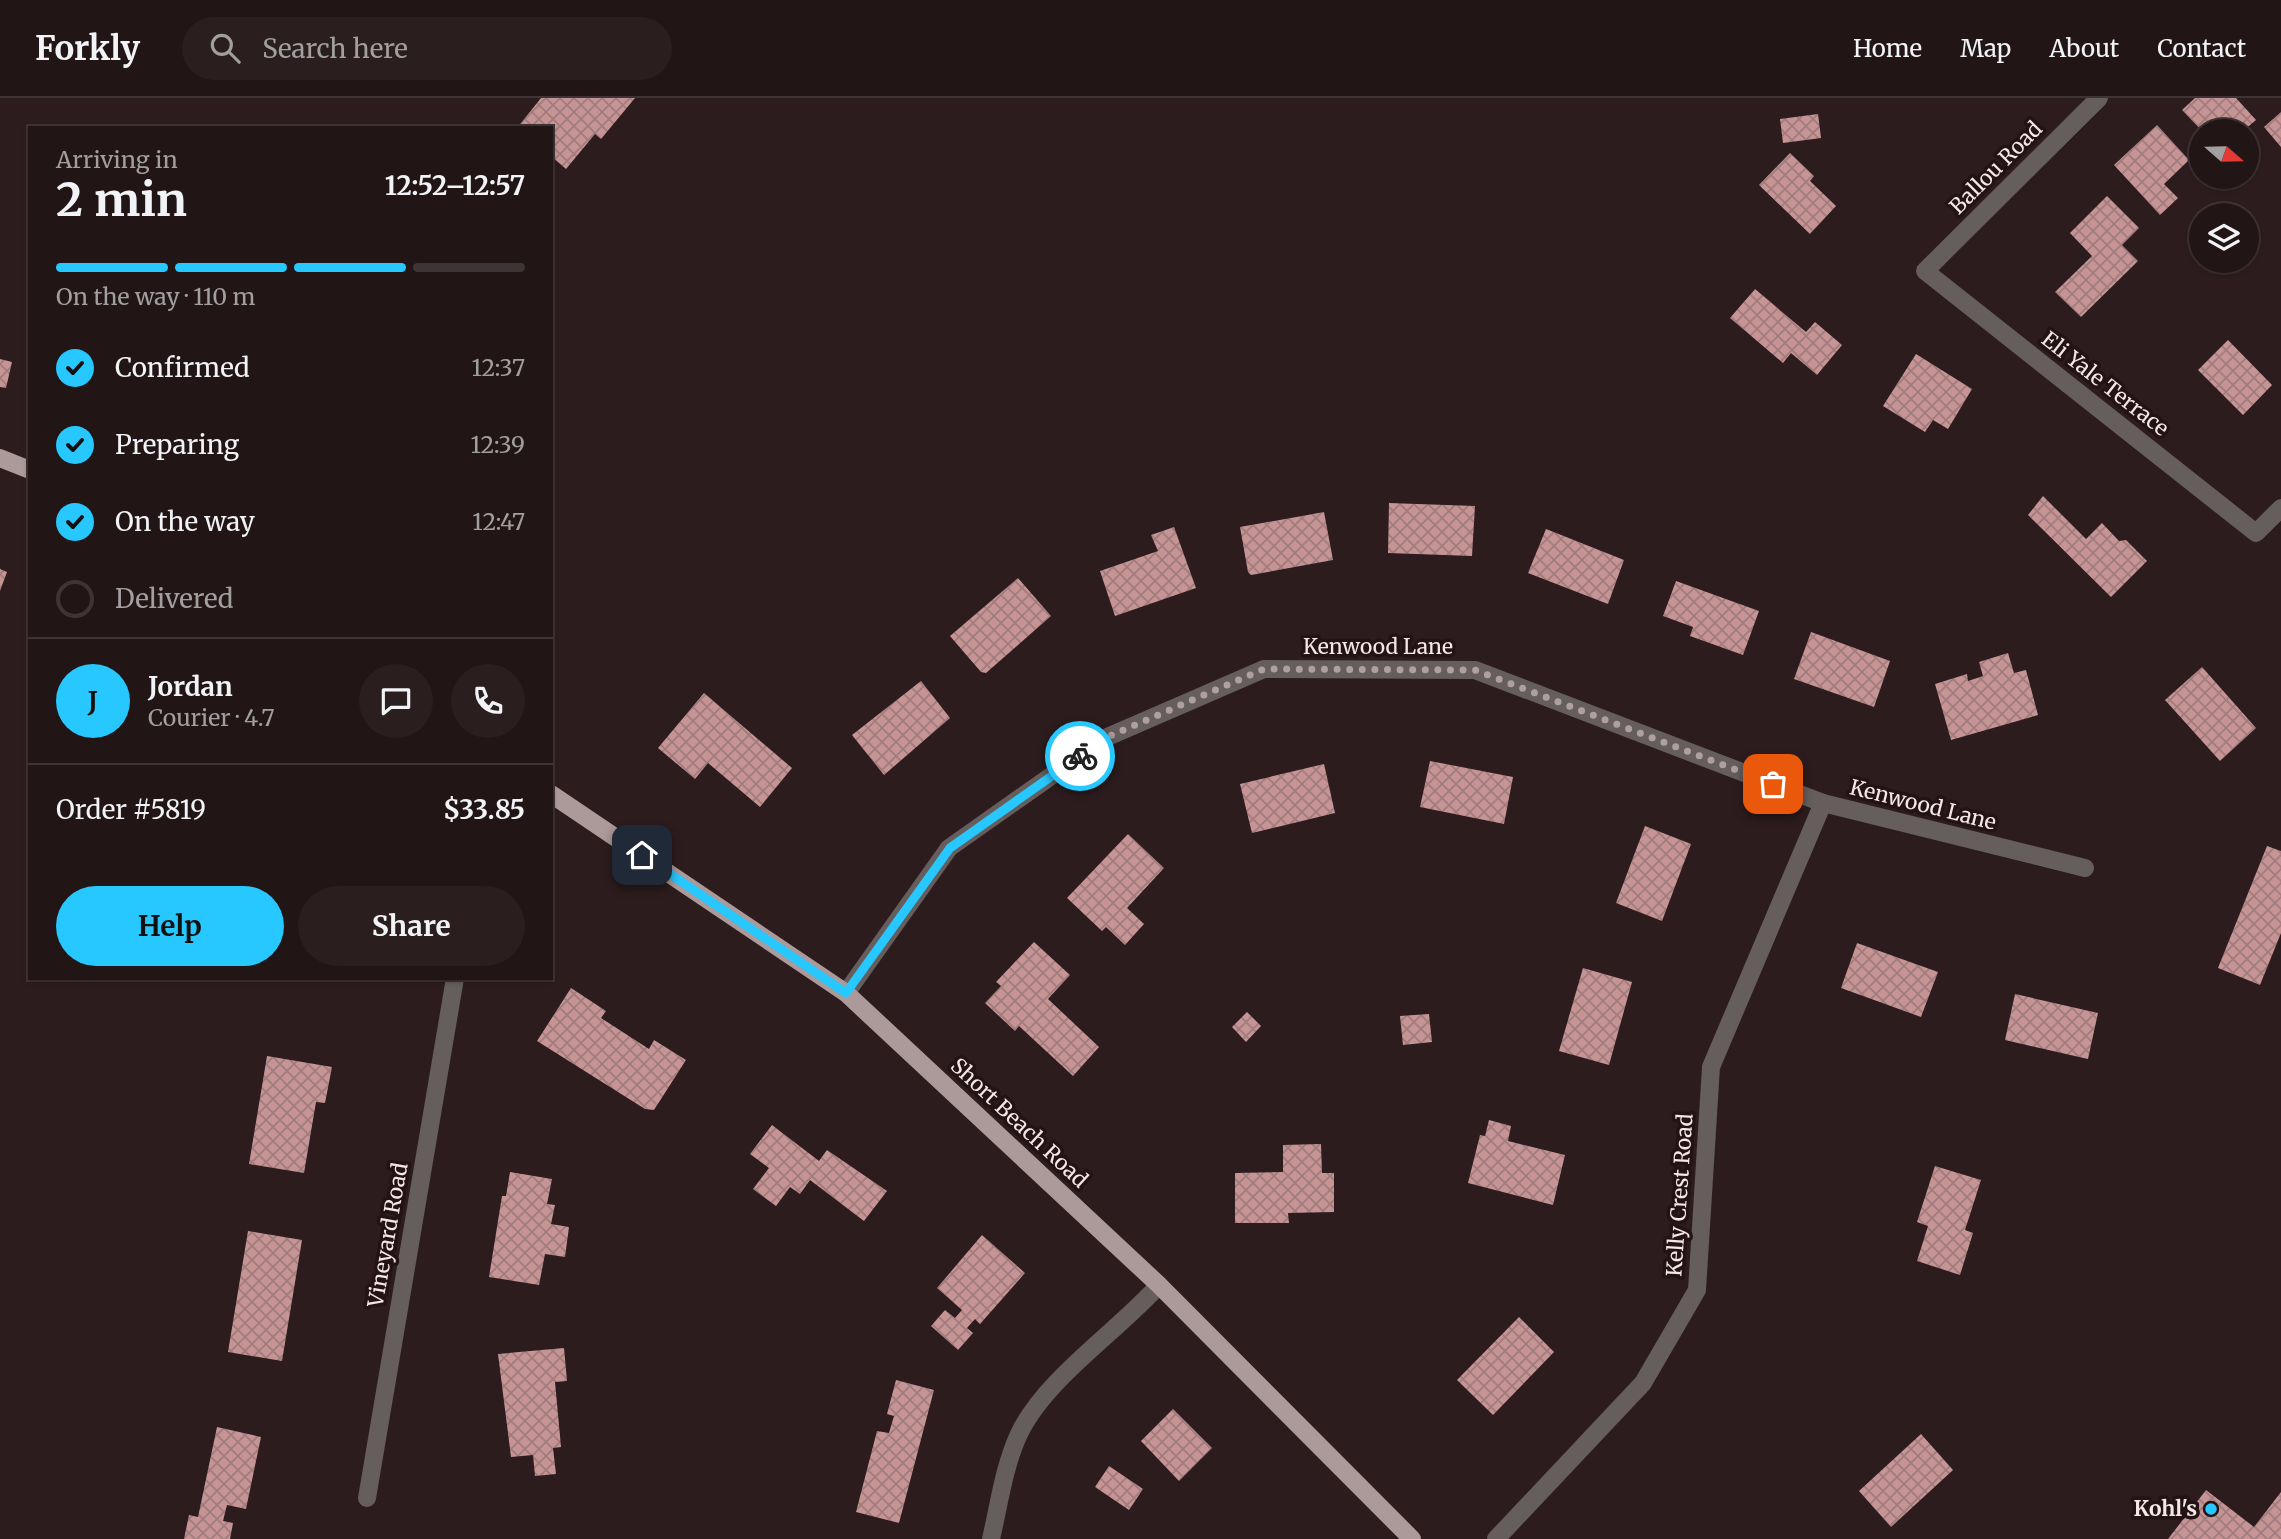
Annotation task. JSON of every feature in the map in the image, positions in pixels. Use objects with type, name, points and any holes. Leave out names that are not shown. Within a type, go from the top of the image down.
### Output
[{"type":"main road","points":[[0,458],[28,469]]},
{"type":"main road","name":"Short Beach Road","points":[[553,795],[846,993],[1159,1285],[1412,1539]]},
{"type":"street","name":"Ballou Road","points":[[1926,271],[2099,98]]},
{"type":"street","name":"Eli Yale Terrace","points":[[1926,271],[2256,533],[2281,508]]},
{"type":"street","name":"Kenwood Lane","points":[[846,993],[950,848],[1105,738],[1264,669],[1475,670],[1823,803],[2085,868]]},
{"type":"street","name":"Kelly Crest Road","points":[[1496,1539],[1643,1383],[1696,1290],[1711,1068],[1823,803]]},
{"type":"street","name":"Vineyard Road","points":[[367,1498],[455,980]]},
{"type":"street","points":[[991,1539],[1019,1434],[1044,1395],[1132,1316],[1159,1285]]},
{"type":"building","points":[[541,98],[635,98],[601,139],[595,134],[566,169],[553,158],[553,126],[519,126]]},
{"type":"building","points":[[2195,98],[2236,98],[2255,119],[2191,119],[2182,110]]},
{"type":"building","points":[[2281,112],[2281,147],[2264,127]]},
{"type":"building","points":[[1818,114],[1821,138],[1783,143],[1780,119]]},
{"type":"building","points":[[2157,125],[2189,160],[2164,184],[2178,198],[2160,215],[2114,165]]},
{"type":"building","points":[[1790,153],[1814,176],[1810,181],[1836,206],[1810,234],[1759,185]]},
{"type":"building","points":[[2107,196],[2139,228],[2122,245],[2138,261],[2081,317],[2055,292],[2092,256],[2070,233]]},
{"type":"building","points":[[1755,289],[1806,332],[1815,322],[1842,345],[1817,375],[1791,353],[1783,363],[1730,318]]},
{"type":"building","points":[[2228,340],[2272,385],[2243,415],[2198,370]]},
{"type":"building","points":[[1916,354],[1972,389],[1948,429],[1933,420],[1925,432],[1883,406]]},
{"type":"building","points":[[0,359],[12,362],[6,388],[0,387]]},
{"type":"building","points":[[2043,496],[2086,539],[2102,523],[2119,541],[2126,540],[2147,561],[2111,597],[2028,515]]},
{"type":"building","points":[[1389,503],[1475,506],[1472,556],[1388,553]]},
{"type":"building","points":[[1324,512],[1333,560],[1251,575],[1248,572],[1240,527]]},
{"type":"building","points":[[1174,527],[1196,588],[1115,616],[1100,571],[1158,551],[1151,535]]},
{"type":"building","points":[[1546,529],[1624,560],[1608,604],[1528,573]]},
{"type":"building","points":[[0,569],[7,572],[0,591]]},
{"type":"building","points":[[1018,578],[1051,616],[986,673],[981,672],[950,636]]},
{"type":"building","points":[[1676,581],[1759,611],[1743,655],[1690,636],[1693,627],[1663,616]]},
{"type":"building","points":[[1811,632],[1890,661],[1874,707],[1794,679]]},
{"type":"building","points":[[2008,653],[2014,673],[2026,670],[2038,715],[1951,740],[1935,684],[1967,674],[1968,681],[1983,676],[1979,662]]},
{"type":"building","points":[[2202,667],[2256,728],[2220,761],[2165,700]]},
{"type":"building","points":[[921,681],[950,718],[884,775],[852,735]]},
{"type":"building","points":[[704,693],[792,768],[760,807],[708,763],[695,779],[658,748]]},
{"type":"building","points":[[1430,761],[1513,777],[1504,824],[1420,807]]},
{"type":"building","points":[[1324,764],[1335,813],[1252,833],[1240,784]]},
{"type":"building","points":[[1645,826],[1691,844],[1662,921],[1616,903]]},
{"type":"building","points":[[1128,834],[1164,868],[1127,908],[1144,924],[1125,945],[1106,927],[1102,931],[1067,898]]},
{"type":"building","points":[[2267,846],[2281,851],[2281,933],[2260,985],[2218,968]]},
{"type":"building","points":[[1034,942],[1070,975],[1048,999],[1099,1047],[1073,1076],[1019,1026],[1015,1031],[985,1003],[1001,986],[996,982]]},
{"type":"building","points":[[1857,943],[1938,972],[1921,1017],[1841,988]]},
{"type":"building","points":[[1583,968],[1632,982],[1609,1065],[1559,1051]]},
{"type":"building","points":[[571,988],[606,1011],[601,1018],[649,1049],[654,1040],[686,1060],[654,1110],[645,1109],[537,1041]]},
{"type":"building","points":[[2015,994],[2098,1013],[2088,1059],[2005,1040]]},
{"type":"building","points":[[1247,1012],[1261,1026],[1246,1042],[1232,1027]]},
{"type":"building","points":[[1429,1014],[1432,1042],[1403,1045],[1400,1016]]},
{"type":"building","points":[[267,1056],[332,1067],[325,1103],[316,1102],[304,1173],[249,1164]]},
{"type":"building","points":[[1489,1120],[1511,1126],[1508,1141],[1565,1155],[1553,1205],[1468,1183],[1480,1135],[1485,1136]]},
{"type":"building","points":[[772,1125],[819,1161],[827,1150],[887,1191],[864,1221],[810,1180],[800,1194],[790,1187],[776,1206],[753,1189],[769,1168],[750,1154]]},
{"type":"building","points":[[1321,1144],[1322,1173],[1334,1173],[1334,1212],[1288,1213],[1289,1223],[1235,1223],[1235,1173],[1283,1172],[1283,1145]]},
{"type":"building","points":[[1935,1166],[1981,1180],[1965,1230],[1973,1233],[1960,1275],[1917,1261],[1928,1226],[1917,1222]]},
{"type":"building","points":[[510,1172],[552,1179],[547,1204],[555,1205],[551,1224],[569,1227],[565,1257],[545,1254],[539,1285],[489,1277],[502,1196],[506,1196]]},
{"type":"building","points":[[248,1231],[302,1240],[282,1361],[228,1352]]},
{"type":"building","points":[[982,1235],[1025,1273],[980,1324],[975,1319],[967,1328],[973,1333],[958,1350],[931,1326],[945,1310],[955,1318],[962,1310],[937,1288]]},
{"type":"building","points":[[1519,1317],[1554,1352],[1493,1415],[1457,1380]]},
{"type":"building","points":[[564,1348],[567,1381],[555,1382],[561,1447],[553,1448],[556,1474],[535,1476],[533,1455],[511,1457],[498,1354]]},
{"type":"building","points":[[896,1380],[934,1390],[899,1523],[856,1512],[877,1431],[889,1433],[894,1416],[887,1414]]},
{"type":"building","points":[[1173,1409],[1212,1448],[1179,1481],[1141,1441]]},
{"type":"building","points":[[217,1427],[261,1437],[246,1509],[227,1505],[223,1521],[233,1523],[230,1539],[184,1539],[189,1515],[198,1517]]},
{"type":"building","points":[[1921,1434],[1953,1470],[1891,1527],[1859,1491]]},
{"type":"building","points":[[1109,1466],[1143,1489],[1129,1510],[1095,1487]]},
{"type":"building","name":"Kohl's","points":[[2206,1490],[2254,1527],[2281,1492],[2281,1539],[2168,1539]]},
{"type":"way so far","points":[[1080,756],[1105,738],[1264,669],[1475,670],[1773,784]]},
{"type":"place","name":"Kohl's","points":[[2211,1509]]},
{"type":"route","points":[[642,855],[846,993],[950,848],[1080,756]]}]
